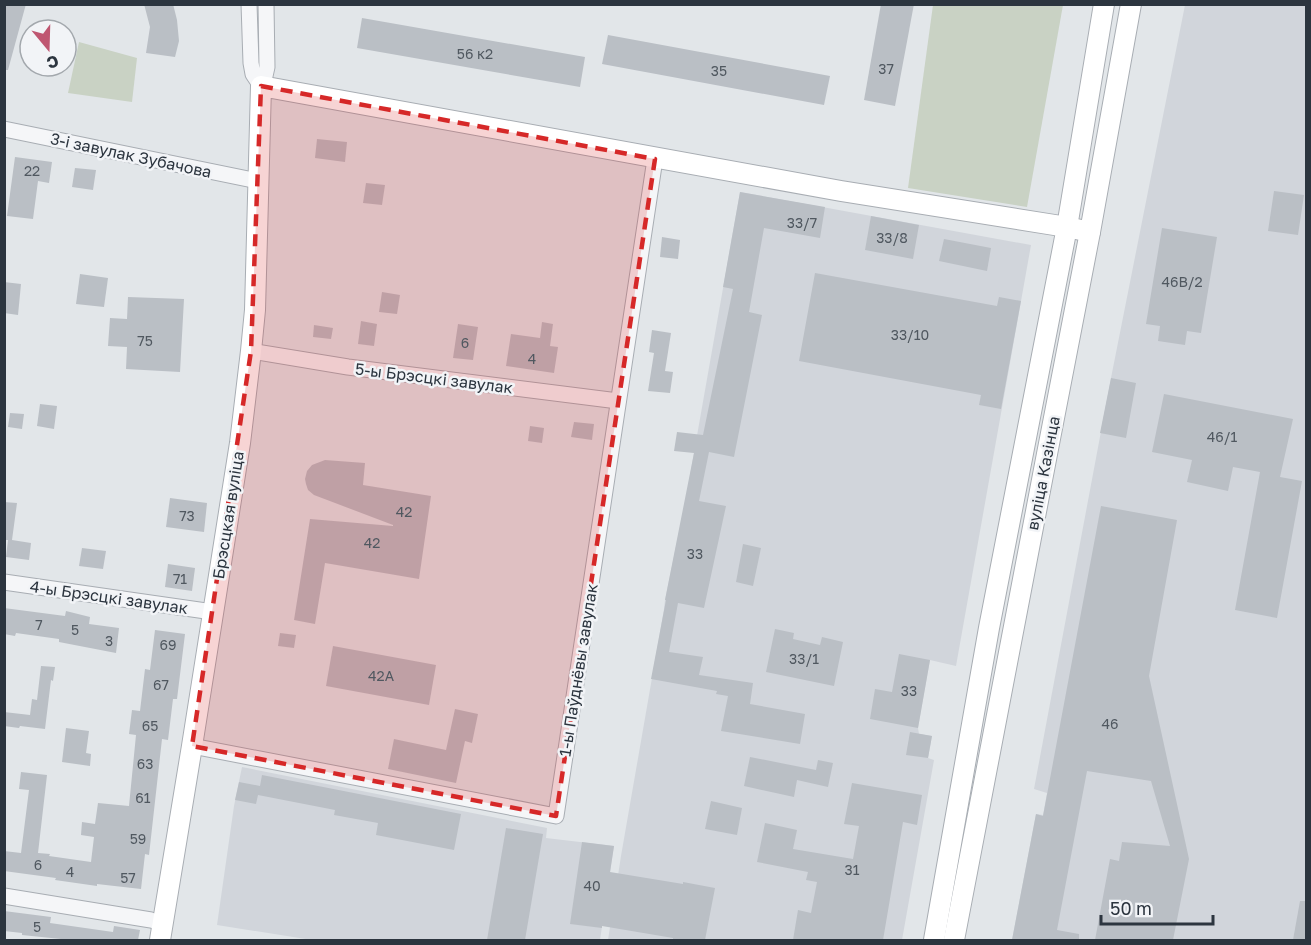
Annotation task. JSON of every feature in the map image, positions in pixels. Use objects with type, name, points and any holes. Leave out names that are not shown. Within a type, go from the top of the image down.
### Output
[{"type":"main road","name":"вуліца Казінца","points":[[934,940],[989,628],[1067,227],[1104,4]]},
{"type":"main road","name":"вуліца Казінца","points":[[954,940],[1090,232],[1131,4]]},
{"type":"main road","points":[[261,86],[655,159],[1090,232]]},
{"type":"main road","name":"Брэсцкая вуліца","points":[[161,932],[240,443],[251,351],[255,310],[261,86]]},
{"type":"main road","points":[[1020,470],[1025,478],[1031,480],[1043,475]]},
{"type":"street","name":"Брэсцкая вуліца","points":[[249,4],[251,63],[261,86]]},
{"type":"street","name":"Брэсцкая вуліца","points":[[261,86],[267,67],[266,4]]},
{"type":"street","name":"3-і завулак Зубачова","points":[[4,129],[258,181]]},
{"type":"street","name":"1-ы Паўднёвы завулак","points":[[192,746],[556,816],[655,159]]},
{"type":"street","name":"5-ы Брэсцкі завулак","points":[[251,351],[348,367],[618,401]]},
{"type":"street","name":"4-ы Брэсцкі завулак","points":[[4,582],[213,612]]},
{"type":"street","points":[[4,896],[140,918],[161,932]]},
{"type":"highlighted area","points":[[261,86],[655,159],[556,816],[192,746],[251,351]]},
{"type":"shaded area","points":[[1185,5],[1306,5],[1306,940],[1012,940],[1036,814],[1043,815],[1047,793],[1034,789],[1111,378]]},
{"type":"shaded area","points":[[740,192],[1031,245],[956,666],[930,660],[918,728],[919,734],[932,736],[928,758],[934,760],[902,940],[608,940],[665,600],[686,498]]},
{"type":"shaded area","points":[[242,767],[547,828],[546,838],[614,846],[600,940],[312,940],[217,925],[234,806]]},
{"type":"green space","points":[[933,5],[1063,5],[1027,207],[908,188]]},
{"type":"green space","points":[[79,42],[137,58],[132,102],[68,93],[71,78],[78,78]]},
{"type":"building","points":[[4,4],[26,4],[22,18],[18,18],[18,33],[8,70],[4,70]]},
{"type":"building","points":[[144,4],[173,4],[179,41],[175,57],[146,53],[150,27]]},
{"type":"building","points":[[881,4],[914,4],[895,106],[864,100]]},
{"type":"building","points":[[362,18],[585,57],[580,87],[357,48]]},
{"type":"building","points":[[608,35],[830,76],[824,105],[602,64]]},
{"type":"building","points":[[317,139],[347,142],[345,162],[315,158]]},
{"type":"building","points":[[15,157],[52,162],[49,183],[38,181],[33,219],[7,216]]},
{"type":"building","points":[[75,168],[96,170],[93,190],[72,187]]},
{"type":"building","points":[[366,183],[385,185],[382,205],[363,203]]},
{"type":"building","points":[[1274,191],[1304,195],[1298,235],[1268,231]]},
{"type":"building","points":[[740,192],[825,207],[820,238],[764,228],[749,312],[762,315],[734,457],[709,452],[699,501],[726,506],[704,608],[678,603],[669,652],[703,657],[699,675],[753,683],[750,704],[805,714],[800,744],[721,731],[728,696],[716,694],[717,691],[651,679],[694,453],[674,451],[677,432],[703,435],[733,289],[723,287]]},
{"type":"building","points":[[871,216],[919,225],[913,259],[865,250]]},
{"type":"building","points":[[1162,228],[1217,237],[1201,333],[1187,331],[1185,345],[1158,341],[1160,326],[1146,324]]},
{"type":"building","points":[[662,237],[680,240],[678,259],[660,257]]},
{"type":"building","points":[[944,239],[991,248],[987,271],[939,261]]},
{"type":"building","points":[[815,273],[997,306],[999,297],[1021,301],[1001,409],[979,405],[981,395],[799,361]]},
{"type":"building","points":[[80,274],[108,278],[104,307],[76,304]]},
{"type":"building","points":[[4,282],[21,284],[18,315],[4,313]]},
{"type":"building","points":[[382,292],[400,295],[397,314],[379,312]]},
{"type":"building","points":[[128,297],[184,299],[180,372],[126,369],[127,347],[108,346],[110,318],[127,319]]},
{"type":"building","points":[[361,321],[377,324],[374,346],[358,344]]},
{"type":"building","points":[[542,322],[553,324],[550,346],[558,347],[554,373],[506,366],[511,334],[540,338]]},
{"type":"building","points":[[458,324],[478,327],[473,360],[453,358]]},
{"type":"building","points":[[314,325],[333,328],[331,339],[313,337]]},
{"type":"building","points":[[652,330],[671,333],[665,371],[673,372],[670,393],[648,391],[654,353],[649,352]]},
{"type":"building","points":[[1111,378],[1136,383],[1126,438],[1100,433]]},
{"type":"building","points":[[1164,394],[1293,419],[1280,477],[1302,481],[1277,618],[1235,610],[1260,472],[1233,467],[1228,491],[1187,482],[1192,460],[1152,452]]},
{"type":"building","points":[[40,404],[57,406],[54,429],[37,426]]},
{"type":"building","points":[[10,413],[24,414],[22,429],[8,427]]},
{"type":"building","points":[[574,422],[594,424],[592,440],[571,437]]},
{"type":"building","points":[[530,426],[544,428],[542,443],[528,441]]},
{"type":"building","points":[[325,460],[365,463],[363,485],[431,496],[419,579],[325,563],[315,624],[294,620],[310,519],[393,526],[314,495],[308,490],[305,479],[307,471],[312,465]]},
{"type":"building","points":[[170,498],[207,503],[204,532],[166,527]]},
{"type":"building","points":[[4,502],[17,503],[12,540],[31,543],[29,560],[6,557],[8,540],[4,540]]},
{"type":"building","points":[[1101,506],[1177,520],[1149,676],[1189,859],[1173,940],[1095,940],[1110,859],[1119,861],[1122,842],[1170,846],[1151,781],[1087,771],[1057,930],[1079,934],[1079,940],[1012,940],[1036,814],[1043,816]]},
{"type":"building","points":[[743,544],[761,548],[753,586],[736,582]]},
{"type":"building","points":[[82,548],[106,551],[103,569],[79,566]]},
{"type":"building","points":[[168,564],[195,568],[192,591],[165,587]]},
{"type":"building","points":[[4,608],[65,616],[66,611],[90,617],[89,624],[119,628],[116,653],[59,642],[59,639],[16,633],[15,636],[4,634]]},
{"type":"building","points":[[775,629],[794,633],[793,639],[820,645],[822,637],[843,642],[834,686],[766,672]]},
{"type":"building","points":[[155,630],[185,634],[177,699],[173,699],[168,740],[162,739],[149,855],[145,854],[141,889],[97,884],[97,886],[4,871],[4,851],[21,853],[29,790],[19,789],[21,772],[47,775],[38,853],[91,862],[94,837],[81,835],[82,822],[95,824],[98,803],[129,806],[136,735],[129,734],[132,710],[140,711],[145,669],[150,670]]},
{"type":"building","points":[[280,633],[296,635],[294,648],[278,646]]},
{"type":"building","points":[[333,646],[436,665],[429,705],[326,686]]},
{"type":"building","points":[[899,654],[930,660],[918,728],[870,719],[875,689],[892,692]]},
{"type":"building","points":[[41,666],[55,667],[53,681],[51,680],[45,729],[4,726],[4,712],[30,715],[32,699],[37,700]]},
{"type":"building","points":[[455,709],[478,714],[472,743],[465,741],[456,783],[388,769],[394,739],[446,750]]},
{"type":"building","points":[[66,728],[89,731],[86,753],[91,754],[90,766],[62,762]]},
{"type":"building","points":[[910,732],[932,736],[928,758],[906,755]]},
{"type":"building","points":[[750,757],[816,770],[818,760],[833,763],[828,787],[797,780],[794,797],[744,786]]},
{"type":"building","points":[[262,775],[461,814],[454,850],[376,835],[378,823],[334,815],[335,810],[258,795],[256,804],[235,800],[239,782],[260,786]]},
{"type":"building","points":[[852,783],[922,795],[917,825],[903,822],[883,940],[793,940],[798,910],[811,913],[817,882],[806,880],[808,872],[757,862],[765,823],[797,830],[793,849],[853,859],[859,826],[844,824]]},
{"type":"building","points":[[711,801],[742,808],[737,835],[705,829]]},
{"type":"building","points":[[506,828],[543,834],[525,940],[487,940]]},
{"type":"building","points":[[582,842],[614,846],[610,872],[715,888],[705,940],[673,940],[673,938],[602,926],[602,928],[570,924]]},
{"type":"building","points":[[1300,901],[1306,901],[1306,940],[1293,940]]},
{"type":"building","points":[[4,911],[51,917],[50,923],[113,932],[114,926],[140,930],[138,940],[61,940],[22,935],[22,933],[4,931]]}]
